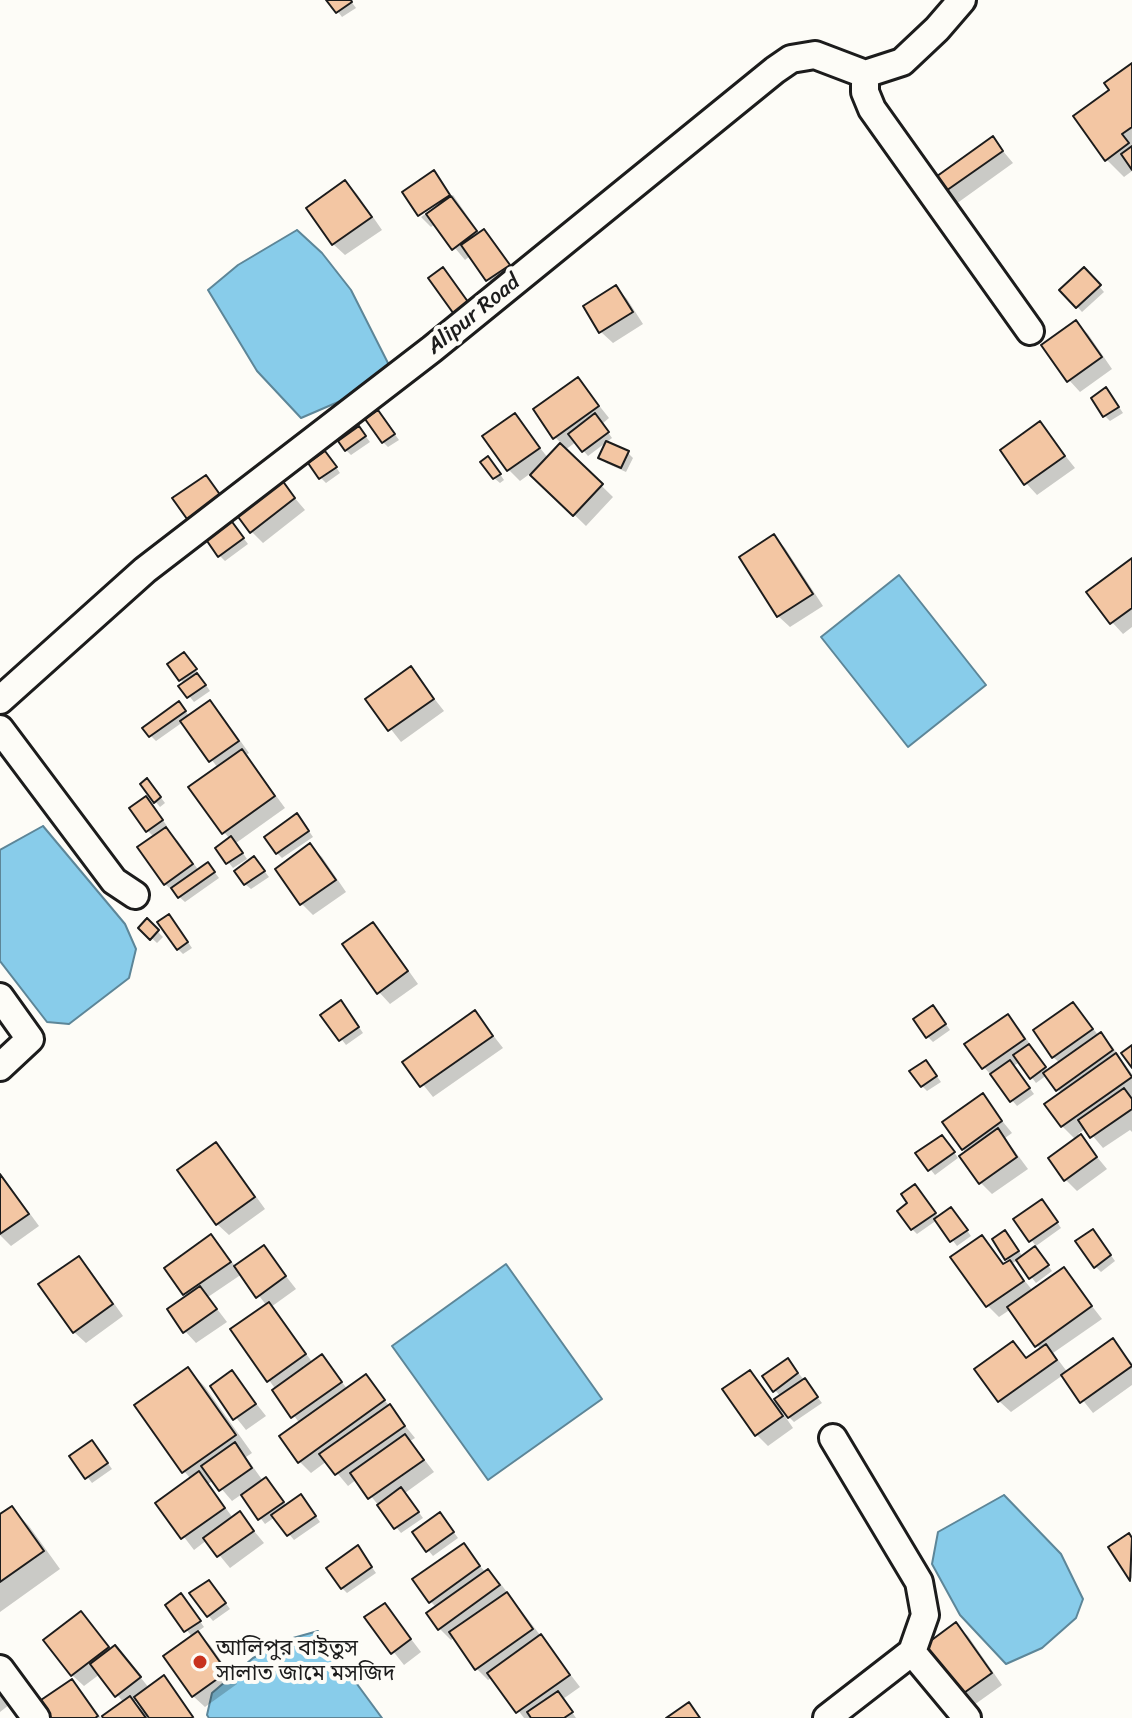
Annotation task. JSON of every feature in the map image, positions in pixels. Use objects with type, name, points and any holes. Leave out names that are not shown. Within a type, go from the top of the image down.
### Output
[{"type":"street","points":[[962,0],[902,62],[865,74],[865,92],[872,109],[1030,331]]},
{"type":"street","name":"Alipur Road","points":[[0,700],[145,570],[432,349],[775,70],[791,59],[815,55],[865,74]]},
{"type":"street","points":[[0,729],[114,881],[135,895]]},
{"type":"street","points":[[0,997],[30,1039],[0,1067]]},
{"type":"street","points":[[827,1718],[912,1652],[925,1615],[919,1582],[833,1438]]},
{"type":"street","points":[[912,1652],[967,1718]]},
{"type":"street","points":[[0,1669],[36,1718]]},
{"type":"water","points":[[297,230],[322,253],[351,290],[391,369],[359,393],[301,418],[257,371],[208,290],[238,265]]},
{"type":"water","points":[[899,575],[986,685],[908,747],[821,637]]},
{"type":"water","points":[[43,826],[125,924],[136,949],[129,978],[69,1024],[47,1022],[0,961],[0,850]]},
{"type":"water","points":[[506,1264],[602,1399],[488,1480],[392,1346]]},
{"type":"water","points":[[1004,1495],[1061,1554],[1083,1599],[1076,1618],[1042,1648],[1006,1664],[960,1615],[932,1564],[938,1532]]},
{"type":"water","points":[[318,1631],[382,1718],[209,1718],[212,1693],[253,1658],[293,1638]]},
{"type":"building","points":[[326,0],[351,0],[352,2],[336,13]]},
{"type":"building","points":[[1132,63],[1132,127],[1122,134],[1129,143],[1105,161],[1073,116],[1109,90],[1104,83]]},
{"type":"building","points":[[993,136],[1003,151],[943,193],[933,179]]},
{"type":"building","points":[[1132,146],[1132,170],[1121,154]]},
{"type":"building","points":[[434,170],[450,195],[418,216],[402,192]]},
{"type":"building","points":[[345,180],[372,217],[332,245],[306,208]]},
{"type":"building","points":[[451,196],[477,231],[452,250],[426,214]]},
{"type":"building","points":[[484,229],[510,265],[486,281],[461,245]]},
{"type":"building","points":[[443,267],[471,306],[456,317],[428,278]]},
{"type":"building","points":[[1084,267],[1101,285],[1076,308],[1059,290]]},
{"type":"building","points":[[616,285],[633,312],[599,333],[583,306]]},
{"type":"building","points":[[1076,320],[1102,357],[1067,382],[1041,345]]},
{"type":"building","points":[[578,377],[599,406],[553,439],[533,409]]},
{"type":"building","points":[[1106,387],[1119,407],[1103,417],[1091,398]]},
{"type":"building","points":[[378,410],[395,434],[382,443],[365,419]]},
{"type":"building","points":[[515,413],[540,448],[507,471],[482,436]]},
{"type":"building","points":[[595,413],[609,432],[582,452],[568,434]]},
{"type":"building","points":[[1040,421],[1065,456],[1024,485],[1000,450]]},
{"type":"building","points":[[359,426],[366,436],[345,451],[338,441]]},
{"type":"building","points":[[606,441],[629,451],[621,468],[598,458]]},
{"type":"building","points":[[560,443],[603,484],[573,516],[530,475]]},
{"type":"building","points":[[325,451],[337,467],[319,479],[308,463]]},
{"type":"building","points":[[488,456],[501,474],[493,479],[480,462]]},
{"type":"building","points":[[206,475],[221,496],[187,519],[172,498]]},
{"type":"building","points":[[282,480],[295,498],[250,533],[236,514]]},
{"type":"building","points":[[230,519],[244,538],[218,557],[205,538]]},
{"type":"building","points":[[774,534],[813,594],[777,617],[739,557]]},
{"type":"building","points":[[1132,558],[1132,608],[1110,624],[1086,592]]},
{"type":"building","points":[[184,652],[197,669],[179,681],[167,664]]},
{"type":"building","points":[[411,666],[434,699],[388,731],[365,699]]},
{"type":"building","points":[[197,673],[206,685],[187,698],[178,686]]},
{"type":"building","points":[[210,700],[239,741],[209,762],[180,721]]},
{"type":"building","points":[[179,701],[186,711],[149,737],[142,728]]},
{"type":"building","points":[[242,749],[275,796],[222,834],[188,787]]},
{"type":"building","points":[[147,778],[161,797],[154,803],[140,784]]},
{"type":"building","points":[[146,796],[163,820],[146,832],[129,808]]},
{"type":"building","points":[[297,813],[309,831],[276,854],[264,837]]},
{"type":"building","points":[[166,827],[193,864],[164,885],[137,847]]},
{"type":"building","points":[[231,836],[243,853],[226,864],[215,848]]},
{"type":"building","points":[[310,843],[336,880],[300,905],[275,869]]},
{"type":"building","points":[[254,856],[265,871],[244,885],[234,871]]},
{"type":"building","points":[[208,862],[215,872],[178,898],[171,888]]},
{"type":"building","points":[[169,914],[188,942],[177,950],[157,922]]},
{"type":"building","points":[[147,918],[159,930],[150,940],[138,928]]},
{"type":"building","points":[[373,922],[408,971],[377,994],[342,944]]},
{"type":"building","points":[[341,1000],[359,1027],[339,1041],[320,1015]]},
{"type":"building","points":[[1073,1002],[1093,1029],[1052,1058],[1033,1030]]},
{"type":"building","points":[[933,1005],[946,1024],[926,1038],[913,1019]]},
{"type":"building","points":[[475,1010],[493,1036],[420,1087],[402,1062]]},
{"type":"building","points":[[1008,1014],[1025,1039],[982,1069],[964,1044]]},
{"type":"building","points":[[1101,1032],[1113,1050],[1056,1091],[1043,1073]]},
{"type":"building","points":[[1029,1044],[1046,1067],[1030,1079],[1013,1055]]},
{"type":"building","points":[[1132,1045],[1132,1068],[1121,1053]]},
{"type":"building","points":[[1116,1053],[1132,1077],[1061,1127],[1044,1104]]},
{"type":"building","points":[[926,1060],[937,1076],[921,1087],[909,1071]]},
{"type":"building","points":[[1010,1060],[1030,1088],[1010,1102],[990,1074]]},
{"type":"building","points":[[1124,1088],[1132,1099],[1132,1109],[1090,1138],[1078,1120]]},
{"type":"building","points":[[983,1093],[1002,1121],[962,1150],[942,1122]]},
{"type":"building","points":[[998,1128],[1017,1157],[979,1184],[959,1156]]},
{"type":"building","points":[[1081,1134],[1097,1157],[1064,1181],[1048,1158]]},
{"type":"building","points":[[942,1135],[955,1152],[928,1171],[915,1153]]},
{"type":"building","points":[[216,1142],[255,1197],[216,1225],[177,1170]]},
{"type":"building","points":[[0,1174],[29,1214],[0,1234]]},
{"type":"building","points":[[915,1184],[936,1213],[911,1230],[897,1211],[907,1203],[901,1194]]},
{"type":"building","points":[[1042,1199],[1058,1222],[1029,1242],[1013,1219]]},
{"type":"building","points":[[951,1207],[968,1230],[950,1242],[934,1219]]},
{"type":"building","points":[[1093,1229],[1111,1255],[1094,1268],[1075,1241]]},
{"type":"building","points":[[1005,1230],[1019,1251],[1005,1260],[992,1239]]},
{"type":"building","points":[[211,1234],[231,1262],[183,1295],[164,1268]]},
{"type":"building","points":[[982,1235],[1003,1264],[1010,1260],[1024,1281],[986,1307],[950,1257]]},
{"type":"building","points":[[264,1245],[286,1276],[256,1298],[234,1266]]},
{"type":"building","points":[[1035,1246],[1049,1265],[1029,1279],[1016,1260]]},
{"type":"building","points":[[79,1256],[113,1304],[73,1333],[38,1284]]},
{"type":"building","points":[[1064,1267],[1092,1306],[1035,1347],[1007,1307]]},
{"type":"building","points":[[200,1286],[217,1309],[183,1333],[167,1309]]},
{"type":"building","points":[[269,1302],[306,1354],[267,1382],[230,1329]]},
{"type":"building","points":[[1113,1338],[1132,1366],[1080,1403],[1061,1375]]},
{"type":"building","points":[[1013,1341],[1026,1358],[1046,1344],[1057,1360],[998,1402],[974,1369]]},
{"type":"building","points":[[322,1354],[342,1382],[291,1418],[272,1390]]},
{"type":"building","points":[[788,1358],[798,1373],[773,1392],[762,1376]]},
{"type":"building","points":[[188,1367],[236,1435],[182,1473],[134,1405]]},
{"type":"building","points":[[232,1370],[256,1404],[233,1420],[210,1386]]},
{"type":"building","points":[[750,1370],[783,1416],[755,1436],[722,1389]]},
{"type":"building","points":[[366,1374],[385,1400],[298,1463],[279,1436]]},
{"type":"building","points":[[805,1378],[818,1397],[788,1418],[774,1399]]},
{"type":"building","points":[[390,1404],[405,1426],[335,1475],[319,1454]]},
{"type":"building","points":[[405,1434],[424,1460],[368,1499],[350,1473]]},
{"type":"building","points":[[92,1440],[108,1463],[85,1479],[69,1456]]},
{"type":"building","points":[[235,1442],[252,1468],[219,1491],[201,1466]]},
{"type":"building","points":[[199,1471],[225,1508],[181,1539],[155,1503]]},
{"type":"building","points":[[266,1477],[284,1502],[258,1520],[241,1495]]},
{"type":"building","points":[[401,1487],[419,1512],[394,1529],[377,1505]]},
{"type":"building","points":[[301,1494],[316,1516],[287,1536],[271,1515]]},
{"type":"building","points":[[12,1506],[44,1551],[0,1582],[0,1514]]},
{"type":"building","points":[[240,1511],[254,1531],[217,1557],[203,1538]]},
{"type":"building","points":[[440,1512],[454,1532],[426,1552],[412,1532]]},
{"type":"building","points":[[1129,1533],[1132,1538],[1130,1581],[1108,1547]]},
{"type":"building","points":[[464,1543],[480,1566],[429,1603],[412,1579]]},
{"type":"building","points":[[358,1545],[372,1567],[341,1589],[326,1568]]},
{"type":"building","points":[[488,1569],[500,1585],[438,1630],[426,1613]]},
{"type":"building","points":[[209,1580],[226,1603],[207,1617],[189,1593]]},
{"type":"building","points":[[507,1592],[533,1629],[475,1670],[449,1632]]},
{"type":"building","points":[[181,1593],[201,1621],[184,1632],[165,1605]]},
{"type":"building","points":[[385,1603],[411,1639],[391,1654],[364,1617]]},
{"type":"building","points":[[81,1611],[109,1647],[71,1676],[43,1640]]},
{"type":"building","points":[[956,1622],[992,1673],[961,1695],[925,1645]]},
{"type":"building","points":[[198,1631],[227,1672],[192,1697],[163,1656]]},
{"type":"building","points":[[541,1634],[570,1675],[516,1713],[487,1673]]},
{"type":"building","points":[[115,1645],[141,1677],[115,1697],[90,1664]]},
{"type":"building","points":[[164,1675],[192,1718],[149,1718],[134,1697]]},
{"type":"building","points":[[72,1679],[98,1716],[95,1718],[50,1718],[38,1702]]},
{"type":"building","points":[[558,1691],[573,1712],[564,1718],[531,1718],[527,1712]]},
{"type":"building","points":[[130,1696],[146,1718],[103,1718],[102,1716]]},
{"type":"building","points":[[689,1702],[700,1718],[666,1718]]},
{"type":"place","name":"আলিপুর বাইতুস সালাত জামে মসজিদ","points":[[200,1662]]}]
